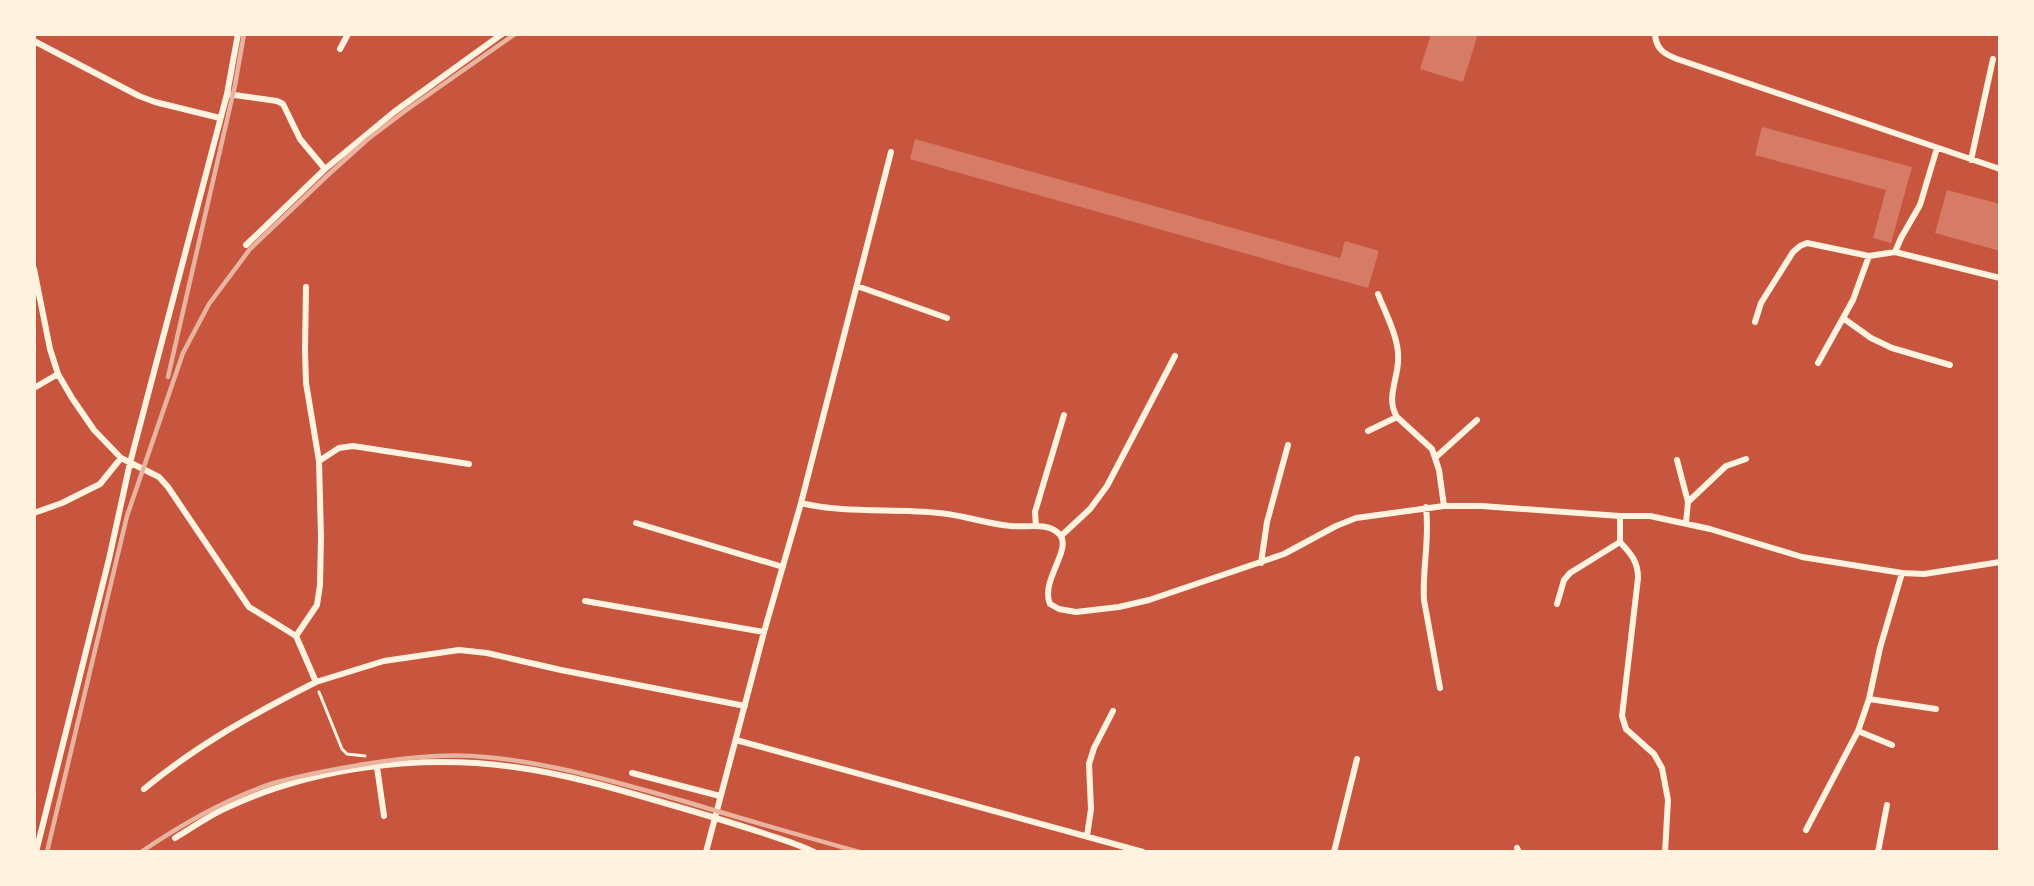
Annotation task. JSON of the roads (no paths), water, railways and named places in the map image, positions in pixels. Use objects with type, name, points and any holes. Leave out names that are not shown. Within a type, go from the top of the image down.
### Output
[{"type":"street","points":[[36,852],[109,559],[130,463],[227,94],[238,34]]},
{"type":"street","points":[[340,49],[348,34]]},
{"type":"street","points":[[246,245],[325,169],[394,112],[502,34]]},
{"type":"street","points":[[1656,34],[1656,44],[1664,54],[1671,57],[2000,169]]},
{"type":"street","points":[[34,41],[139,96],[164,105],[220,118]]},
{"type":"street","points":[[1971,160],[1993,59]]},
{"type":"street","points":[[227,94],[284,104],[300,139],[325,169]]},
{"type":"street","points":[[1896,252],[1901,238],[1920,205],[1936,148]]},
{"type":"street","points":[[706,852],[764,632],[801,503],[891,152]]},
{"type":"street","points":[[1755,322],[1761,303],[1793,252],[1807,243],[1869,256],[1896,252],[2000,278]]},
{"type":"street","points":[[1818,363],[1853,300],[1869,256]]},
{"type":"street","points":[[34,269],[50,349],[58,374],[72,398],[94,429],[121,458],[159,477],[168,487],[249,607],[296,636],[316,681]]},
{"type":"street","points":[[857,286],[947,318]]},
{"type":"street","points":[[296,636],[317,605],[320,585],[318,461],[306,383],[306,287]]},
{"type":"street","points":[[1378,294],[1398,349],[1398,363],[1391,400],[1393,411],[1432,449],[1436,457],[1444,506]]},
{"type":"street","points":[[1844,318],[1871,338],[1892,348],[1950,365]]},
{"type":"street","points":[[1061,536],[1090,509],[1107,486],[1176,356]]},
{"type":"street","points":[[34,388],[58,374]]},
{"type":"street","points":[[1036,526],[1035,512],[1064,415]]},
{"type":"street","points":[[1368,431],[1397,417]]},
{"type":"street","points":[[1436,457],[1477,420]]},
{"type":"street","points":[[1261,563],[1267,522],[1288,445]]},
{"type":"street","points":[[318,461],[339,448],[353,446],[469,464]]},
{"type":"street","points":[[34,513],[62,503],[100,484],[121,458]]},
{"type":"street","points":[[1688,502],[1726,466],[1746,459]]},
{"type":"street","points":[[1677,460],[1688,502],[1686,523]]},
{"type":"street","points":[[801,503],[833,508],[941,513],[1000,525],[1054,529],[1061,536],[1063,544],[1048,586],[1047,597],[1050,604],[1059,609],[1076,612],[1119,607],[1149,600],[1261,563],[1356,518],[1444,506],[1650,516],[1686,523],[1802,557],[1902,573],[1924,574],[2000,562]]},
{"type":"street","points":[[1426,507],[1428,543],[1423,588],[1440,688]]},
{"type":"street","points":[[1620,516],[1620,542],[1634,557],[1638,568],[1622,716],[1626,729],[1654,754],[1662,768],[1668,800],[1665,852]]},
{"type":"street","points":[[636,523],[783,567]]},
{"type":"street","points":[[1557,604],[1564,580],[1570,573],[1620,542]]},
{"type":"street","points":[[1806,830],[1858,731],[1869,699],[1880,648],[1902,573]]},
{"type":"street","points":[[585,601],[764,632]]},
{"type":"street","points":[[144,789],[204,743],[248,716],[316,681],[384,661],[459,650],[487,653],[745,706]]},
{"type":"street","points":[[1869,699],[1936,709]]},
{"type":"street","points":[[1087,836],[1091,809],[1089,764],[1094,748],[1113,711]]},
{"type":"street","points":[[1858,731],[1892,745]]},
{"type":"street","points":[[736,740],[1143,852]]},
{"type":"street","points":[[1334,852],[1357,759]]},
{"type":"street","points":[[175,838],[225,808],[273,789],[334,773],[436,762],[514,767],[569,777],[715,817],[814,852]]},
{"type":"street","points":[[377,767],[384,816]]},
{"type":"street","points":[[632,773],[720,796]]},
{"type":"street","points":[[1878,852],[1887,805]]},
{"type":"railway","points":[[168,377],[235,85],[244,34]]},
{"type":"railway","points":[[47,852],[127,516],[183,353],[209,304],[250,249],[368,139],[515,34]]},
{"type":"railway","points":[[141,852],[205,813],[239,796],[274,783],[386,761],[457,755],[510,760],[584,774],[859,852]]}]
